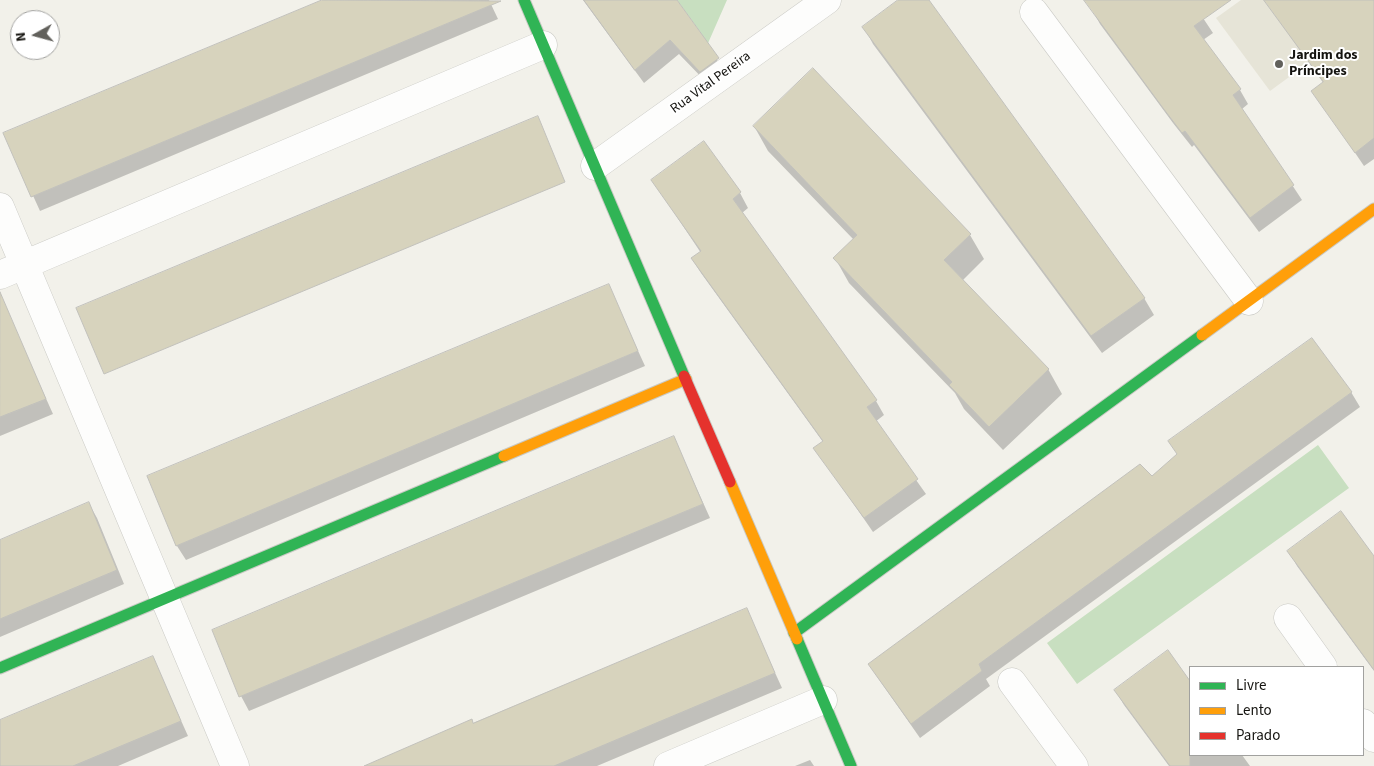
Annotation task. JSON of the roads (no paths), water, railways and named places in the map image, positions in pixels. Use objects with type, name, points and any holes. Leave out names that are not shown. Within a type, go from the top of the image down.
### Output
[{"type":"street","points":[[524,0],[851,766]]},
{"type":"street","name":"Rua Vital Pereira","points":[[595,166],[827,0]]},
{"type":"street","points":[[1034,12],[1249,301]]},
{"type":"street","points":[[12,270],[543,45]]},
{"type":"street","points":[[0,207],[12,270],[164,599],[235,766]]},
{"type":"street","points":[[794,633],[1374,209]]},
{"type":"street","points":[[0,668],[686,379]]},
{"type":"street","points":[[1288,618],[1322,666]]},
{"type":"street","points":[[1012,682],[1074,766]]},
{"type":"street","points":[[668,766],[823,700]]},
{"type":"street","points":[[1364,724],[1374,738]]},
{"type":"place","name":"Jardim dos Príncipes","points":[[1279,64]]}]
